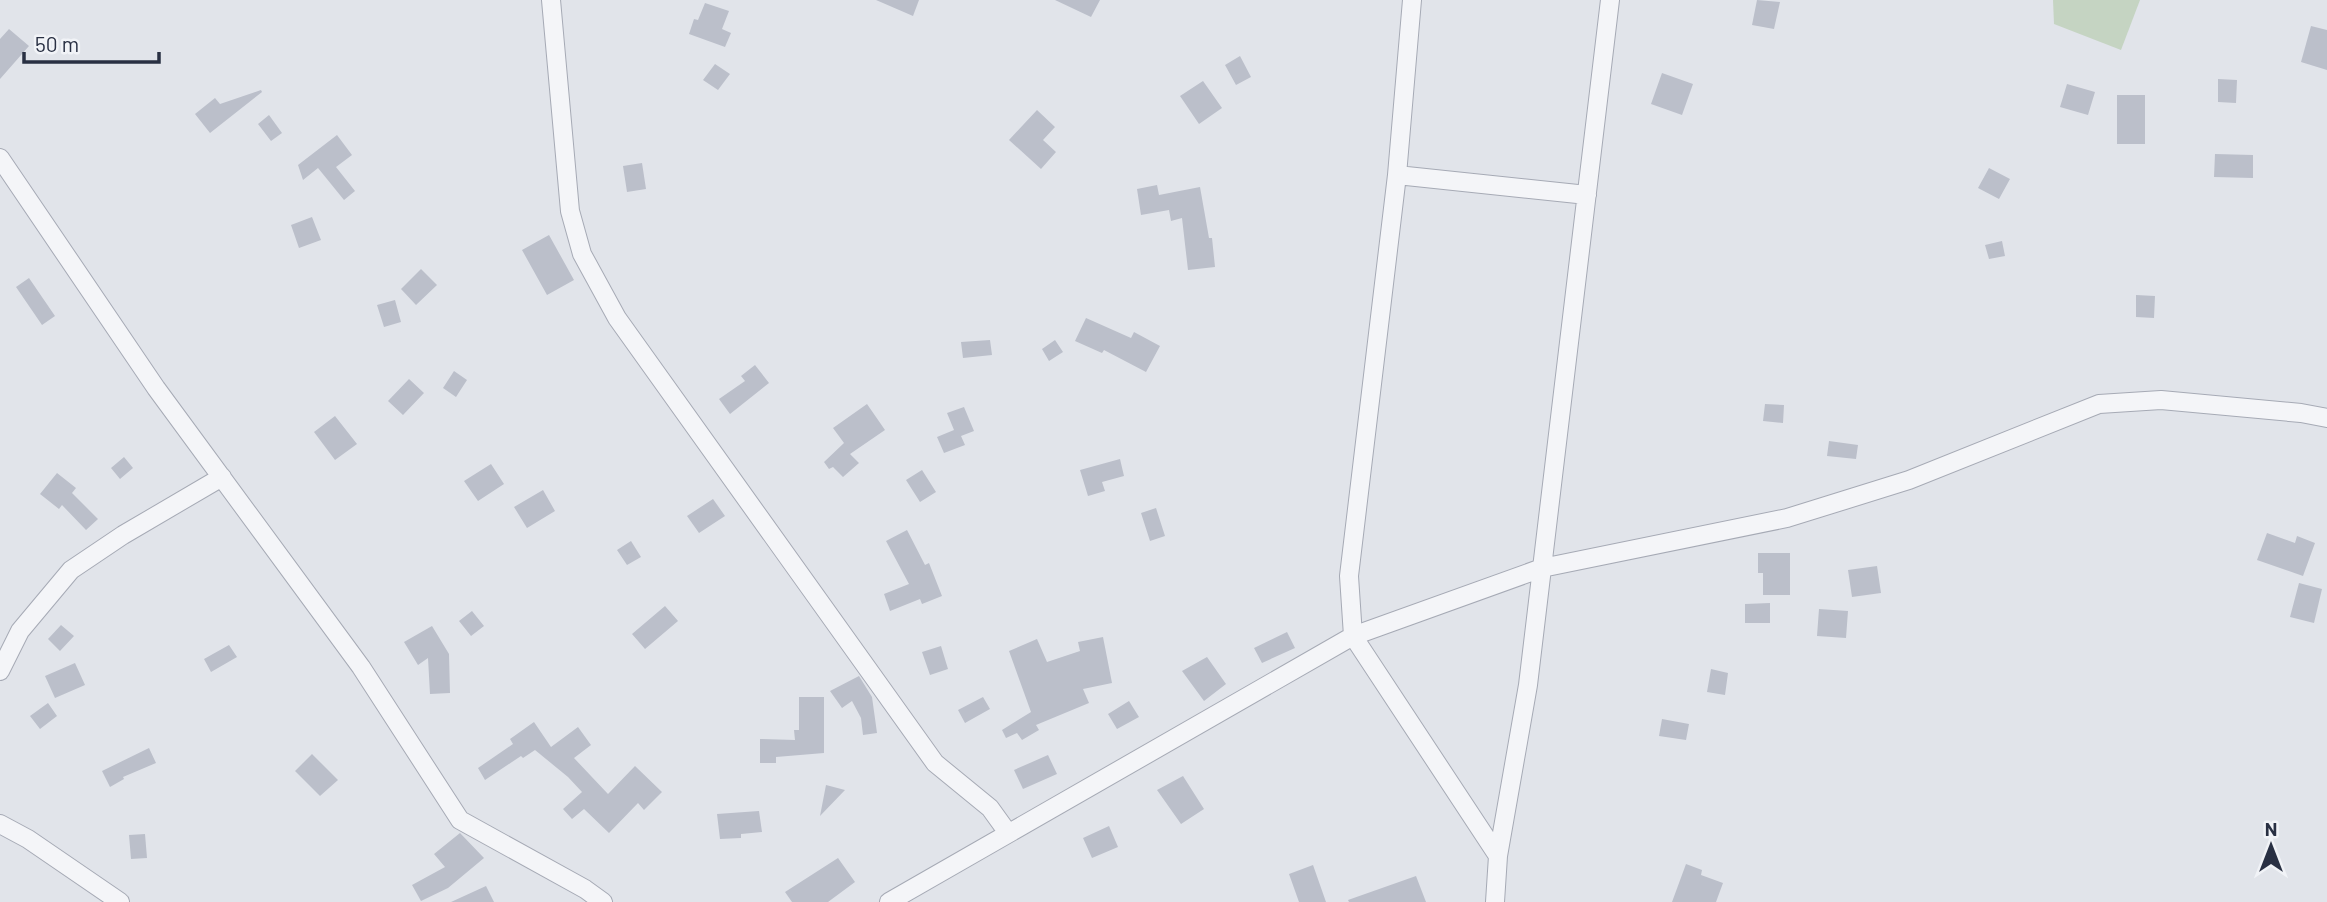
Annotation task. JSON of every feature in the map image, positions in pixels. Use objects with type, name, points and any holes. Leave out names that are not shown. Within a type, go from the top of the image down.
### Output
[{"type":"street","points":[[551,0],[570,211],[582,254],[617,318],[935,762],[990,808],[1008,832]]},
{"type":"street","points":[[1412,0],[1396,175],[1349,576],[1353,636],[1498,856]]},
{"type":"street","points":[[1495,902],[1498,856],[1528,685],[1610,0]]},
{"type":"street","points":[[0,158],[156,388],[361,667],[460,820],[585,889],[603,902]]},
{"type":"street","points":[[1396,175],[1587,195]]},
{"type":"street","points":[[890,902],[1353,636],[1542,568],[1787,518],[1909,480],[2099,404],[2161,400],[2301,413],[2327,418]]},
{"type":"street","points":[[0,671],[20,631],[71,570],[123,535],[222,477]]},
{"type":"street","points":[[0,824],[28,839],[120,902]]},
{"type":"green space","points":[[2053,0],[2140,0],[2121,50],[2054,24]]},
{"type":"building","points":[[876,0],[919,0],[913,16]]},
{"type":"building","points":[[1055,0],[1100,0],[1091,17]]},
{"type":"building","points":[[1757,0],[1780,2],[1774,29],[1752,25]]},
{"type":"building","points":[[705,3],[729,11],[722,29],[731,33],[725,47],[689,34],[694,19],[698,20]]},
{"type":"building","points":[[2311,26],[2327,30],[2327,70],[2301,62]]},
{"type":"building","points":[[9,29],[29,46],[0,79],[0,39]]},
{"type":"building","points":[[1240,56],[1251,77],[1236,85],[1225,65]]},
{"type":"building","points":[[715,64],[730,74],[718,90],[703,80]]},
{"type":"building","points":[[1662,73],[1693,84],[1682,115],[1651,104]]},
{"type":"building","points":[[2218,79],[2237,80],[2236,103],[2218,102]]},
{"type":"building","points":[[1203,81],[1222,108],[1199,124],[1180,96]]},
{"type":"building","points":[[2067,84],[2095,92],[2088,115],[2060,107]]},
{"type":"building","points":[[261,90],[262,92],[210,133],[195,114],[215,98],[220,104]]},
{"type":"building","points":[[2117,95],[2145,95],[2145,144],[2117,144]]},
{"type":"building","points":[[1037,110],[1055,127],[1043,140],[1056,152],[1041,169],[1009,140]]},
{"type":"building","points":[[269,115],[282,133],[271,141],[258,124]]},
{"type":"building","points":[[337,135],[352,155],[336,167],[355,191],[344,200],[318,168],[303,180],[298,165]]},
{"type":"building","points":[[2215,154],[2253,155],[2253,178],[2214,177]]},
{"type":"building","points":[[642,163],[646,189],[627,192],[623,166]]},
{"type":"building","points":[[1989,168],[2010,179],[1999,199],[1978,188]]},
{"type":"building","points":[[1157,185],[1159,195],[1200,187],[1209,238],[1212,238],[1215,267],[1188,270],[1182,218],[1171,221],[1169,210],[1141,215],[1137,189]]},
{"type":"building","points":[[312,217],[321,240],[299,248],[291,225]]},
{"type":"building","points":[[549,235],[574,280],[547,295],[522,250]]},
{"type":"building","points":[[2002,241],[2005,256],[1989,259],[1985,245]]},
{"type":"building","points":[[421,269],[437,285],[416,305],[401,289]]},
{"type":"building","points":[[29,278],[55,316],[42,325],[16,287]]},
{"type":"building","points":[[2136,295],[2155,296],[2154,318],[2136,317]]},
{"type":"building","points":[[395,300],[401,322],[384,327],[377,305]]},
{"type":"building","points":[[1086,318],[1131,338],[1134,332],[1160,346],[1146,372],[1104,350],[1102,353],[1075,341]]},
{"type":"building","points":[[990,340],[992,355],[963,358],[961,342]]},
{"type":"building","points":[[1055,340],[1063,352],[1049,361],[1042,349]]},
{"type":"building","points":[[755,365],[769,383],[730,414],[719,399],[745,381],[741,376]]},
{"type":"building","points":[[454,371],[467,380],[456,397],[443,388]]},
{"type":"building","points":[[409,379],[424,393],[403,415],[388,401]]},
{"type":"building","points":[[867,404],[885,430],[850,454],[859,463],[843,477],[833,467],[829,469],[824,462],[844,443],[833,428]]},
{"type":"building","points":[[1765,404],[1784,405],[1783,423],[1763,421]]},
{"type":"building","points":[[964,407],[974,431],[961,436],[965,445],[944,453],[937,437],[954,430],[947,413]]},
{"type":"building","points":[[335,416],[357,444],[335,460],[314,432]]},
{"type":"building","points":[[1829,441],[1858,445],[1856,459],[1827,456]]},
{"type":"building","points":[[124,457],[133,468],[120,479],[111,468]]},
{"type":"building","points":[[1120,459],[1124,476],[1102,482],[1105,491],[1088,496],[1080,470]]},
{"type":"building","points":[[491,464],[504,484],[478,501],[464,481]]},
{"type":"building","points":[[922,470],[936,492],[920,502],[906,480]]},
{"type":"building","points":[[57,473],[76,488],[72,493],[98,519],[86,530],[62,505],[59,509],[40,494]]},
{"type":"building","points":[[543,490],[555,511],[527,528],[514,507]]},
{"type":"building","points":[[713,499],[725,516],[699,533],[687,516]]},
{"type":"building","points":[[1156,508],[1165,536],[1150,541],[1141,513]]},
{"type":"building","points":[[907,530],[925,565],[929,563],[942,596],[922,604],[920,599],[890,611],[884,594],[909,584],[886,541]]},
{"type":"building","points":[[2267,533],[2295,543],[2297,536],[2315,543],[2303,576],[2257,560]]},
{"type":"building","points":[[631,541],[641,557],[627,565],[617,550]]},
{"type":"building","points":[[1758,553],[1790,553],[1790,595],[1763,595],[1763,573],[1758,573]]},
{"type":"building","points":[[1877,566],[1881,593],[1852,597],[1848,570]]},
{"type":"building","points":[[2299,583],[2322,589],[2314,623],[2290,617]]},
{"type":"building","points":[[1770,603],[1770,623],[1745,623],[1745,604]]},
{"type":"building","points":[[665,606],[678,621],[645,649],[632,634]]},
{"type":"building","points":[[1819,609],[1848,611],[1846,638],[1817,636]]},
{"type":"building","points":[[472,611],[484,626],[471,636],[459,621]]},
{"type":"building","points":[[61,625],[74,636],[60,651],[48,639]]},
{"type":"building","points":[[432,626],[449,654],[450,693],[430,694],[428,658],[418,665],[404,642]]},
{"type":"building","points":[[1287,632],[1295,648],[1262,663],[1254,648]]},
{"type":"building","points":[[1103,637],[1112,683],[1083,689],[1089,703],[1036,725],[1039,730],[1022,740],[1017,733],[1006,738],[1002,730],[1031,712],[1009,651],[1037,639],[1047,662],[1080,651],[1078,642]]},
{"type":"building","points":[[229,645],[237,657],[211,672],[204,659]]},
{"type":"building","points":[[941,646],[948,669],[930,675],[922,652]]},
{"type":"building","points":[[1207,657],[1226,684],[1204,701],[1182,671]]},
{"type":"building","points":[[75,663],[85,685],[55,698],[45,676]]},
{"type":"building","points":[[1711,669],[1728,673],[1725,695],[1707,692]]},
{"type":"building","points":[[859,676],[872,697],[877,733],[863,735],[861,718],[852,701],[842,708],[830,691]]},
{"type":"building","points":[[799,697],[824,697],[824,753],[776,757],[776,763],[760,763],[760,739],[795,740],[794,730],[799,730]]},
{"type":"building","points":[[983,697],[990,709],[965,723],[958,710]]},
{"type":"building","points":[[1129,701],[1139,717],[1117,729],[1108,714]]},
{"type":"building","points":[[48,703],[57,716],[40,729],[30,716]]},
{"type":"building","points":[[1662,719],[1689,724],[1686,740],[1659,736]]},
{"type":"building","points":[[534,722],[551,747],[578,727],[591,745],[574,758],[608,794],[635,766],[662,792],[644,810],[638,803],[609,833],[584,809],[572,819],[563,809],[582,792],[535,750],[485,780],[478,768],[513,744],[510,739]]},
{"type":"building","points":[[149,748],[156,763],[123,777],[124,779],[110,787],[102,771]]},
{"type":"building","points":[[312,754],[338,780],[320,796],[295,771]]},
{"type":"building","points":[[1048,755],[1057,774],[1023,789],[1014,770]]},
{"type":"building","points":[[1183,776],[1204,809],[1181,824],[1157,790]]},
{"type":"building","points":[[826,785],[845,790],[820,816]]},
{"type":"building","points":[[759,811],[762,832],[741,834],[741,838],[720,839],[717,814]]},
{"type":"building","points":[[1109,826],[1118,847],[1092,858],[1083,838]]},
{"type":"building","points":[[460,833],[484,858],[448,888],[421,901],[412,885],[445,867],[434,854]]},
{"type":"building","points":[[145,834],[147,858],[131,859],[129,835]]},
{"type":"building","points":[[838,858],[855,882],[828,902],[792,902],[785,892]]},
{"type":"building","points":[[1686,864],[1702,870],[1701,875],[1723,883],[1716,902],[1672,902]]},
{"type":"building","points":[[1313,865],[1326,902],[1299,902],[1289,874]]},
{"type":"building","points":[[1416,876],[1426,902],[1348,900]]},
{"type":"building","points":[[486,886],[494,902],[451,902]]}]
